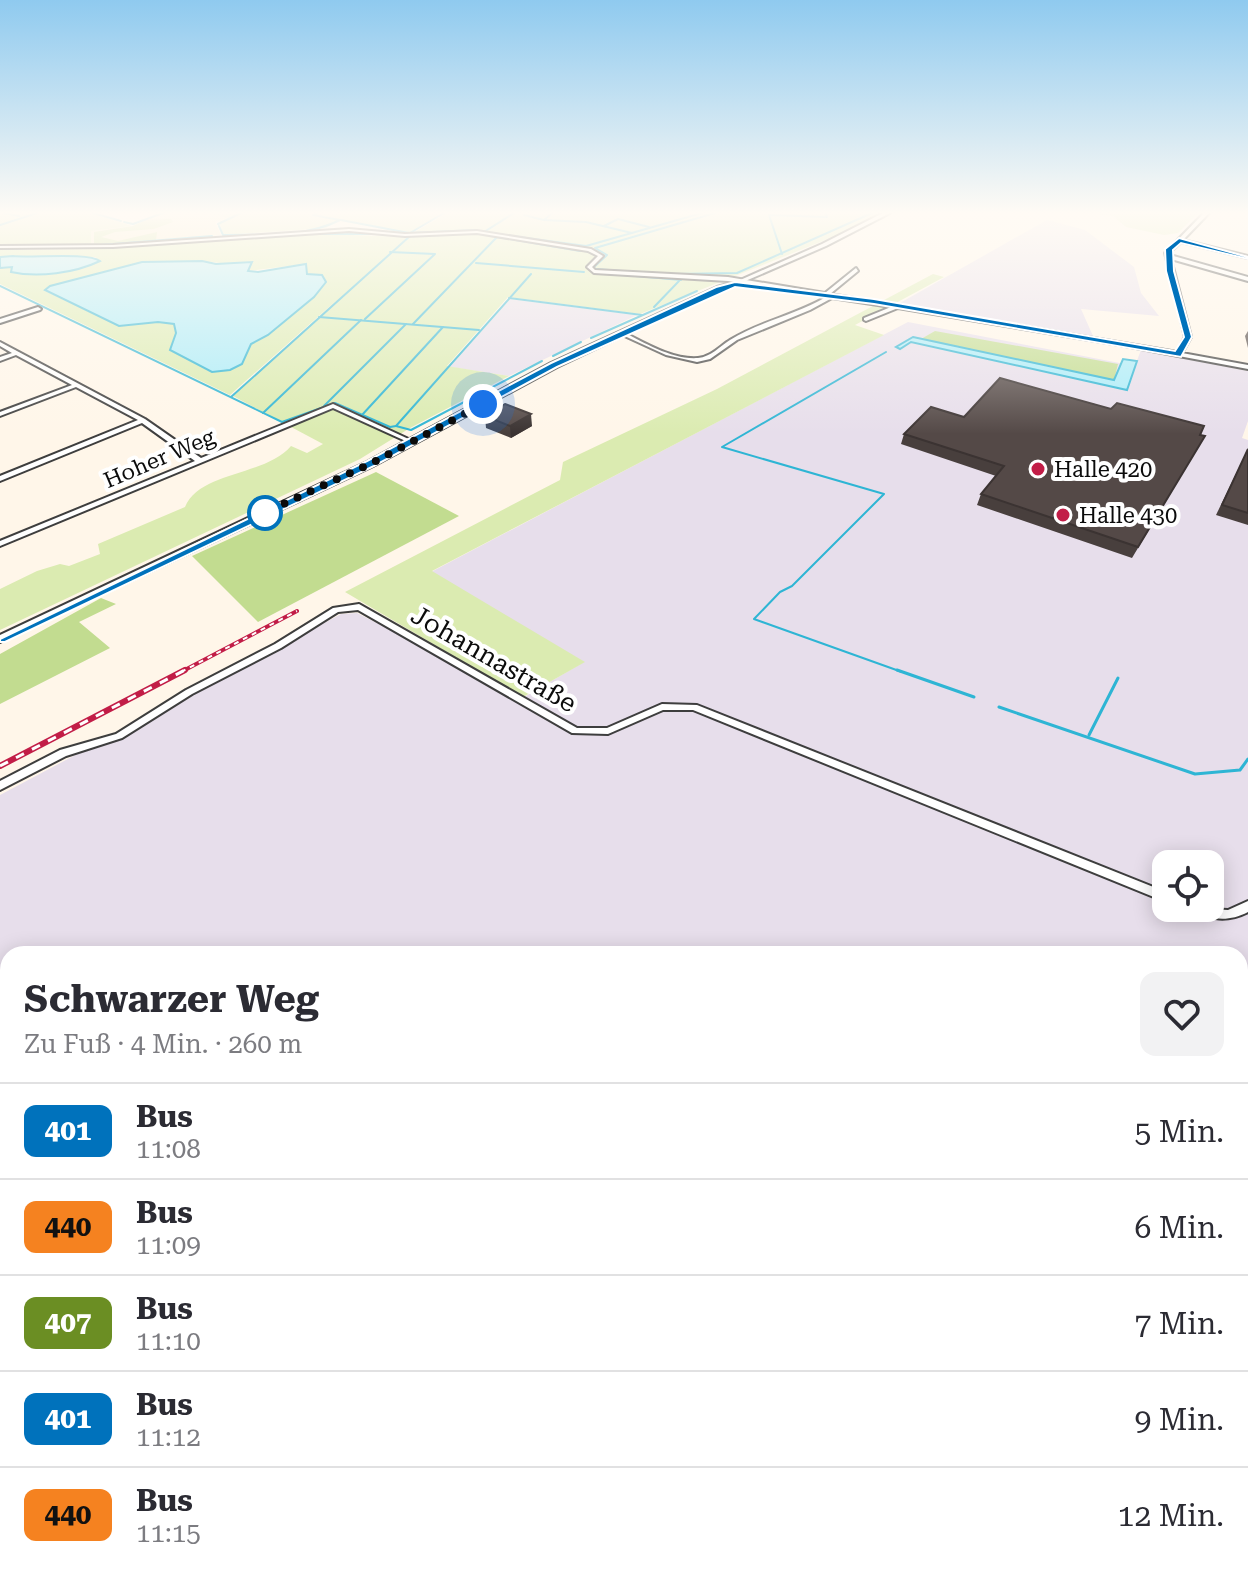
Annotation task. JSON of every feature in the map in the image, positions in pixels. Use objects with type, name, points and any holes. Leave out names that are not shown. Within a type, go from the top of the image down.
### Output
[{"type":"street","points":[[0,639],[412,442],[621,333],[732,287]]},
{"type":"street","points":[[763,287],[898,306],[1248,367]]},
{"type":"street","points":[[621,333],[657,350],[697,360],[708,358],[732,341],[811,308],[837,287]]},
{"type":"street","points":[[1175,287],[1188,337],[1178,355]]},
{"type":"street","points":[[866,319],[898,306]]},
{"type":"street","points":[[0,321],[38,309]]},
{"type":"street","points":[[0,344],[143,420],[199,460]]},
{"type":"street","points":[[0,359],[16,353]]},
{"type":"street","points":[[0,414],[76,385]]},
{"type":"street","name":"Hoher Weg","points":[[0,544],[333,406],[412,442]]},
{"type":"street","points":[[0,479],[143,420]]},
{"type":"street","name":"Johannastraße","points":[[0,786],[63,753],[119,736],[189,692],[278,646],[336,610],[359,607],[575,731],[608,731],[662,707],[694,707],[1152,891]]},
{"type":"street","points":[[1224,916],[1234,916],[1248,906]]},
{"type":"shaded area","points":[[929,287],[1139,287],[1159,316],[1081,309],[1093,336],[900,303]]},
{"type":"shaded area","points":[[510,299],[637,315],[509,376],[450,367]]},
{"type":"shaded area","points":[[908,322],[1135,366],[1141,350],[1248,371],[1248,421],[1242,438],[1248,440],[1248,946],[0,946],[0,795],[341,614],[357,613],[524,697],[584,662],[431,572]]},
{"type":"green space","points":[[5,287],[60,287],[45,291],[119,326],[158,322],[174,324],[176,333],[171,350],[242,364],[251,344],[268,335],[314,297],[318,287],[709,287],[640,314],[508,297],[447,366],[509,376],[410,428],[360,459],[0,630],[0,589],[37,571],[60,564],[69,566],[100,554],[98,544],[185,507],[204,486],[266,463],[291,446],[307,453],[323,444],[233,396],[339,298],[230,395]]},
{"type":"green space","points":[[909,287],[926,287],[855,325],[884,335],[432,571],[585,662],[523,697],[345,592],[560,480],[563,462],[717,389]]},
{"type":"green space","points":[[935,331],[1118,364],[1114,380],[921,339]]},
{"type":"green space","points":[[376,472],[459,516],[258,622],[192,556]]},
{"type":"green space","points":[[101,598],[116,604],[79,622],[110,648],[0,704],[0,654]]},
{"type":"water","points":[[49,287],[322,287],[268,335],[251,344],[242,364],[230,370],[212,372],[170,350],[176,333],[174,324],[158,322],[119,326],[45,290]]},
{"type":"water","points":[[913,337],[1114,380],[1123,359],[1137,361],[1127,390],[911,342],[900,349],[896,347]]},
{"type":"building","points":[[1000,378],[1111,409],[1117,403],[1204,426],[1200,435],[1205,436],[1138,547],[981,494],[1004,466],[904,434],[931,407],[964,417]]},
{"type":"building","points":[[505,404],[531,414],[510,426],[485,416]]},
{"type":"building","points":[[1248,449],[1248,513],[1222,505]]},
{"type":"waterway","points":[[1,287],[263,413]]},
{"type":"waterway","points":[[320,317],[354,287]]},
{"type":"waterway","points":[[365,319],[400,287]]},
{"type":"waterway","points":[[413,324],[449,287]]},
{"type":"waterway","points":[[510,298],[520,287]]},
{"type":"waterway","points":[[654,307],[674,287]]},
{"type":"waterway","points":[[591,338],[697,291]]},
{"type":"waterway","points":[[396,426],[510,298]]},
{"type":"waterway","points":[[510,298],[642,315]]},
{"type":"waterway","points":[[231,397],[320,317]]},
{"type":"waterway","points":[[320,317],[361,320]]},
{"type":"waterway","points":[[263,413],[361,320]]},
{"type":"waterway","points":[[361,320],[406,324]]},
{"type":"waterway","points":[[324,406],[406,324]]},
{"type":"waterway","points":[[406,324],[443,327]]},
{"type":"waterway","points":[[362,415],[443,327]]},
{"type":"waterway","points":[[443,327],[479,330]]},
{"type":"waterway","points":[[553,356],[581,342]]},
{"type":"waterway","points":[[886,352],[722,447],[884,494],[792,586],[780,592],[754,619],[902,672]]},
{"type":"waterway","points":[[396,426],[411,430],[542,361]]},
{"type":"waterway","points":[[263,413],[282,422],[335,403],[362,415]]},
{"type":"waterway","points":[[362,415],[390,427],[396,426]]},
{"type":"waterway","points":[[897,670],[974,697]]},
{"type":"waterway","points":[[1089,735],[1118,678]]},
{"type":"waterway","points":[[999,707],[1195,774],[1240,770],[1248,759]]},
{"type":"railway","points":[[181,672],[297,611]]},
{"type":"railway","points":[[0,766],[185,670]]},
{"type":"bus line","name":"401","points":[[0,639],[370,464],[554,365],[724,287]]},
{"type":"bus line","name":"401","points":[[747,287],[874,302],[1178,355],[1188,337],[1175,287]]},
{"type":"place","name":"Halle 420","points":[[1038,469]]},
{"type":"place","name":"Halle 430","points":[[1063,515]]},
{"type":"route","points":[[265,513],[255,517],[370,464],[483,404]]}]
